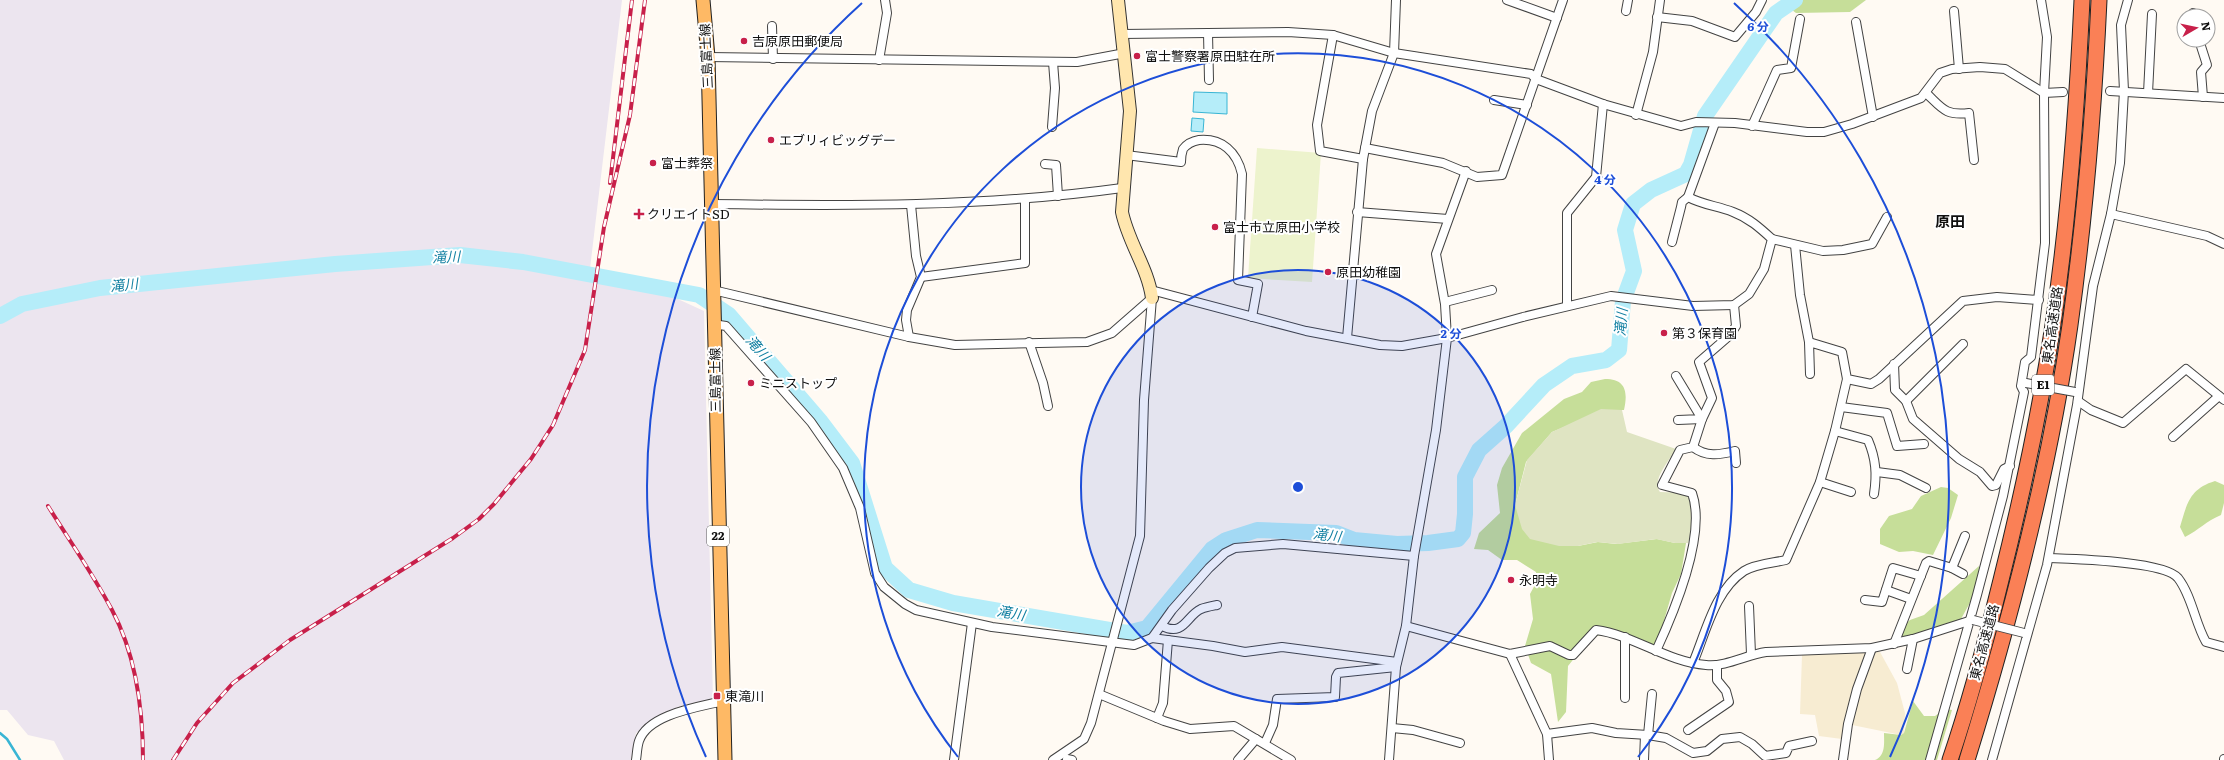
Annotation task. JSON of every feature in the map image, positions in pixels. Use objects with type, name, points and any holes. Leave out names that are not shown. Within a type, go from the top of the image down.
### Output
[{"type":"highway","name":"東名高速道路","points":[[1950,760],[1985,641],[2019,508],[2038,413],[2053,326],[2068,212],[2077,106],[2082,0]]},
{"type":"highway","name":"東名高速道路","points":[[1967,760],[1993,677],[2012,603],[2058,399],[2070,326],[2086,189],[2099,0]]},
{"type":"main road","name":"三島富士線","points":[[703,0],[708,57],[713,318],[725,760]]},
{"type":"street","points":[[879,60],[887,13],[885,0]]},
{"type":"street","points":[[1053,760],[1084,739],[1091,723],[1140,536],[1144,400],[1151,294],[1125,229],[1122,212],[1122,188],[1130,111],[1125,53],[1118,0]]},
{"type":"street","points":[[1347,338],[1357,212],[1363,159],[1372,111],[1394,53],[1396,0]]},
{"type":"street","points":[[1507,0],[1557,18]]},
{"type":"street","points":[[1365,148],[1443,163],[1477,177],[1502,175],[1563,0]]},
{"type":"street","points":[[1626,11],[1628,0]]},
{"type":"street","points":[[1636,115],[1653,52],[1660,0]]},
{"type":"street","points":[[1657,17],[1692,20],[1735,37],[1756,12],[1762,0]]},
{"type":"street","points":[[1930,760],[1978,595],[2010,466],[2024,392],[2022,386],[2025,362],[2031,357],[2045,243],[2044,93],[2047,37],[2041,0]]},
{"type":"street","points":[[1992,760],[2026,634],[2049,558],[2078,400],[2093,286],[2111,214],[2120,163],[2124,91],[2121,25],[2128,0]]},
{"type":"street","points":[[1954,11],[1959,68]]},
{"type":"street","points":[[2148,93],[2152,14]]},
{"type":"street","points":[[1752,126],[1777,70],[1791,68],[1800,19]]},
{"type":"street","points":[[1856,22],[1873,118]]},
{"type":"street","points":[[772,26],[772,59]]},
{"type":"street","points":[[1122,34],[1288,32],[1333,35],[1394,53],[1530,74],[1536,78],[1603,104],[1636,115],[1681,126],[1696,122],[1715,124],[1735,123],[1752,126],[1824,132],[1873,118],[1921,98],[1940,73],[1959,68],[1980,67],[2004,70],[2044,93],[2063,92]]},
{"type":"street","points":[[1208,33],[1209,80]]},
{"type":"street","points":[[1333,35],[1317,125],[1320,151],[1363,159]]},
{"type":"street","points":[[2202,48],[2207,65],[2201,72],[2203,97]]},
{"type":"street","points":[[708,57],[1076,62],[1125,53]]},
{"type":"street","points":[[1052,127],[1055,88],[1053,62]]},
{"type":"street","points":[[2110,90],[2203,97],[2222,100]]},
{"type":"street","points":[[1926,93],[1945,111],[1954,115],[1969,113],[1974,160]]},
{"type":"street","points":[[1494,100],[1527,104]]},
{"type":"street","points":[[1566,306],[1567,213],[1596,176],[1603,104]]},
{"type":"street","points":[[1672,242],[1682,202],[1688,197],[1715,124]]},
{"type":"street","points":[[1126,155],[1181,162],[1183,150],[1193,141],[1205,140],[1221,142],[1230,150],[1237,160],[1242,174],[1238,280],[1258,284],[1252,317]]},
{"type":"street","points":[[1045,164],[1056,165],[1058,196]]},
{"type":"street","points":[[1389,760],[1396,664],[1406,626],[1414,556],[1436,430],[1447,338],[1445,302],[1436,254],[1466,172]]},
{"type":"street","points":[[711,204],[911,205],[1058,196],[1122,188]]},
{"type":"street","points":[[1688,197],[1700,203],[1733,212],[1751,220],[1772,239],[1823,251],[1843,250],[1872,244],[1887,217]]},
{"type":"street","points":[[921,277],[1025,263],[1025,198]]},
{"type":"street","points":[[909,336],[906,320],[907,310],[921,277],[916,256],[911,205]]},
{"type":"street","points":[[1357,212],[1448,219]]},
{"type":"street","points":[[2111,214],[2207,236],[2224,244]]},
{"type":"street","points":[[1151,294],[1306,331],[1380,345],[1402,346],[1447,338],[1566,306],[1610,296],[1638,298],[1693,306],[1734,305],[1749,294],[1764,269],[1772,239]]},
{"type":"street","points":[[1795,245],[1800,295],[1809,342],[1810,374]]},
{"type":"street","points":[[1445,302],[1492,290]]},
{"type":"street","points":[[713,292],[955,345],[1029,342],[1087,342],[1112,333],[1151,294]]},
{"type":"street","points":[[1847,379],[1871,384],[1879,379],[1963,302],[1997,297],[2039,300]]},
{"type":"street","points":[[1693,447],[1702,419],[1712,398],[1699,362],[1729,336],[1736,326],[1734,305]]},
{"type":"street","points":[[713,318],[726,326],[811,422],[843,468],[860,508],[875,572],[884,587],[916,610],[972,623],[1111,643],[1134,645],[1152,638],[1245,652],[1282,647],[1396,664]]},
{"type":"street","points":[[1029,342],[1044,383],[1048,406]]},
{"type":"street","points":[[1694,663],[1714,610],[1727,586],[1745,571],[1786,560],[1820,482],[1835,432],[1847,379],[1842,352],[1809,342]]},
{"type":"street","points":[[1906,401],[1963,344]]},
{"type":"street","points":[[1894,364],[1895,390],[1906,401],[1913,419],[1959,459],[1980,472],[1992,486],[1996,485],[2004,469],[2010,466]]},
{"type":"street","points":[[2078,400],[2091,410],[2123,423],[2186,369],[2222,398],[2173,437]]},
{"type":"street","points":[[1676,376],[1702,419]]},
{"type":"street","points":[[2026,383],[2075,392]]},
{"type":"street","points":[[1841,407],[1887,413],[1897,446],[1924,444]]},
{"type":"street","points":[[1678,420],[1702,419]]},
{"type":"street","points":[[1835,432],[1868,440],[1874,454],[1877,472],[1874,494]]},
{"type":"street","points":[[1693,447],[1702,454],[1719,455],[1735,451],[1736,463]]},
{"type":"street","points":[[1656,651],[1673,614],[1693,550],[1695,518],[1695,500],[1692,493],[1662,485],[1680,450],[1693,447]]},
{"type":"street","points":[[1877,472],[1900,475],[1926,488]]},
{"type":"street","points":[[1820,482],[1851,492]]},
{"type":"street","points":[[1952,568],[1965,536]]},
{"type":"street","points":[[1152,638],[1172,610],[1209,568],[1225,553],[1235,548],[1283,544],[1414,556]]},
{"type":"street","points":[[2049,558],[2139,564],[2170,571],[2177,577],[2183,587],[2206,642],[2224,647]]},
{"type":"street","points":[[1894,644],[1911,599],[1929,560],[1952,568],[1963,574]]},
{"type":"street","points":[[1865,600],[1882,602],[1893,568],[1921,576]]},
{"type":"street","points":[[1886,590],[1911,599]]},
{"type":"street","points":[[1162,626],[1168,629],[1182,627],[1200,609],[1217,605]]},
{"type":"street","points":[[1749,606],[1751,654]]},
{"type":"street","points":[[1406,626],[1510,654],[1550,646],[1569,655],[1573,655],[1596,630],[1609,632],[1656,651],[1694,663],[1706,665],[1717,665],[1751,654],[1799,650],[1872,648],[1914,639],[1971,620],[2026,634]]},
{"type":"street","points":[[954,760],[972,623]]},
{"type":"street","points":[[1625,638],[1625,698]]},
{"type":"street","points":[[1907,669],[1914,639]]},
{"type":"street","points":[[1158,718],[1163,703],[1168,640]]},
{"type":"street","points":[[1843,760],[1848,724],[1857,689],[1872,648]]},
{"type":"street","points":[[1510,654],[1547,734],[1549,760]]},
{"type":"street","points":[[1265,743],[1273,725],[1277,698],[1336,697],[1336,677],[1338,673],[1396,664]]},
{"type":"street","points":[[1688,730],[1729,702],[1726,691],[1717,680],[1717,665]]},
{"type":"street","points":[[1099,694],[1158,718],[1190,729],[1234,726],[1265,743],[1291,760]]},
{"type":"street","points":[[1644,760],[1652,694]]},
{"type":"street","points":[[636,760],[639,741],[648,728],[678,711],[723,701]]},
{"type":"street","points":[[1392,728],[1413,730],[1460,743]]},
{"type":"street","points":[[1547,734],[1592,728],[1616,733],[1646,735],[1666,738],[1692,753],[1707,751],[1722,739],[1740,737],[1752,744],[1765,756],[1787,756],[1789,746],[1812,741]]},
{"type":"street","points":[[1238,760],[1256,739]]},
{"type":"shaded area","points":[[0,0],[622,0],[589,277],[669,295],[704,311],[713,699],[677,707],[636,733],[631,760],[64,760],[54,741],[28,735],[7,710],[0,710]]},
{"type":"shaded area","points":[[1880,652],[1897,683],[1905,713],[1904,733],[1901,735],[1852,725],[1842,739],[1819,736],[1815,715],[1800,714],[1802,655]]},
{"type":"green space","points":[[1793,0],[1866,0],[1850,12],[1796,13],[1787,6]]},
{"type":"green space","points":[[1257,148],[1321,153],[1312,282],[1248,278]]},
{"type":"green space","points":[[1605,379],[1617,381],[1624,388],[1626,398],[1624,410],[1606,410],[1552,432],[1526,462],[1515,505],[1578,546],[1598,542],[1616,544],[1657,539],[1675,543],[1686,543],[1681,574],[1672,593],[1656,648],[1619,634],[1592,636],[1568,666],[1566,712],[1558,722],[1551,674],[1531,663],[1525,646],[1533,619],[1530,594],[1537,581],[1536,572],[1517,560],[1502,560],[1488,550],[1474,549],[1479,533],[1500,513],[1497,485],[1502,468],[1522,433],[1564,399],[1582,392],[1591,382]]},
{"type":"green space","points":[[1601,409],[1622,410],[1627,432],[1676,449],[1662,470],[1658,487],[1660,492],[1692,493],[1695,518],[1688,543],[1675,543],[1656,539],[1618,544],[1597,542],[1578,546],[1559,546],[1530,539],[1522,529],[1515,505],[1527,460],[1552,432]]},
{"type":"green space","points":[[2215,481],[2224,485],[2224,503],[2221,515],[2185,537],[2180,527],[2190,498],[2200,488]]},
{"type":"green space","points":[[1941,487],[1948,488],[1958,495],[1951,518],[1933,555],[1913,551],[1899,552],[1880,544],[1880,529],[1889,516],[1912,509],[1921,496]]},
{"type":"green space","points":[[1979,566],[1978,588],[1961,619],[1910,637],[1899,636],[1902,627],[1910,620],[1924,615]]},
{"type":"green space","points":[[1913,701],[1924,716],[1935,716],[1945,709],[1952,710],[1937,760],[1875,760],[1879,758],[1883,752],[1884,733],[1901,735],[1904,733]]},
{"type":"water","points":[[1194,92],[1227,93],[1227,114],[1193,112]]},
{"type":"water","points":[[1192,118],[1204,119],[1203,132],[1191,131]]},
{"type":"waterway","name":"滝川","points":[[0,316],[22,304],[100,288],[335,264],[460,255],[523,262],[699,295],[729,315],[821,422],[852,463],[885,568],[909,590],[953,603],[1127,633],[1147,628],[1212,549],[1226,540],[1257,530],[1336,533],[1354,540],[1397,544],[1428,543],[1458,539],[1463,533],[1465,514],[1465,477],[1479,450],[1506,426],[1544,385],[1572,366],[1606,360],[1619,350],[1623,301],[1634,271],[1625,230],[1633,204],[1651,190],[1686,174],[1691,165],[1705,116],[1776,13],[1795,0]]},
{"type":"waterway","points":[[0,733],[7,739],[20,760]]},
{"type":"railway","points":[[610,183],[632,0]]},
{"type":"railway","points":[[173,760],[197,723],[233,683],[290,640],[453,538],[479,519],[494,504],[531,459],[553,425],[585,350],[604,227],[630,115],[645,0]]},
{"type":"railway","points":[[48,506],[105,597],[127,645],[140,702],[143,760]]},
{"type":"place","name":"吉原原田郵便局","points":[[744,41]]},
{"type":"place","name":"富士警察署原田駐在所","points":[[1137,56]]},
{"type":"place","name":"エブリィビッグデー","points":[[771,140]]},
{"type":"place","name":"富士葬祭","points":[[653,163]]},
{"type":"place","name":"クリエイトSD","points":[[639,214]]},
{"type":"place","name":"富士市立原田小学校","points":[[1215,227]]},
{"type":"place","name":"原田幼稚園","points":[[1328,272]]},
{"type":"place","name":"第３保育園","points":[[1664,333]]},
{"type":"place","name":"ミニストップ","points":[[751,383]]},
{"type":"place","name":"永明寺","points":[[1511,580]]},
{"type":"place","name":"東滝川","points":[[717,696]]},
{"type":"district","name":"原田","points":[[1950,222]]}]
